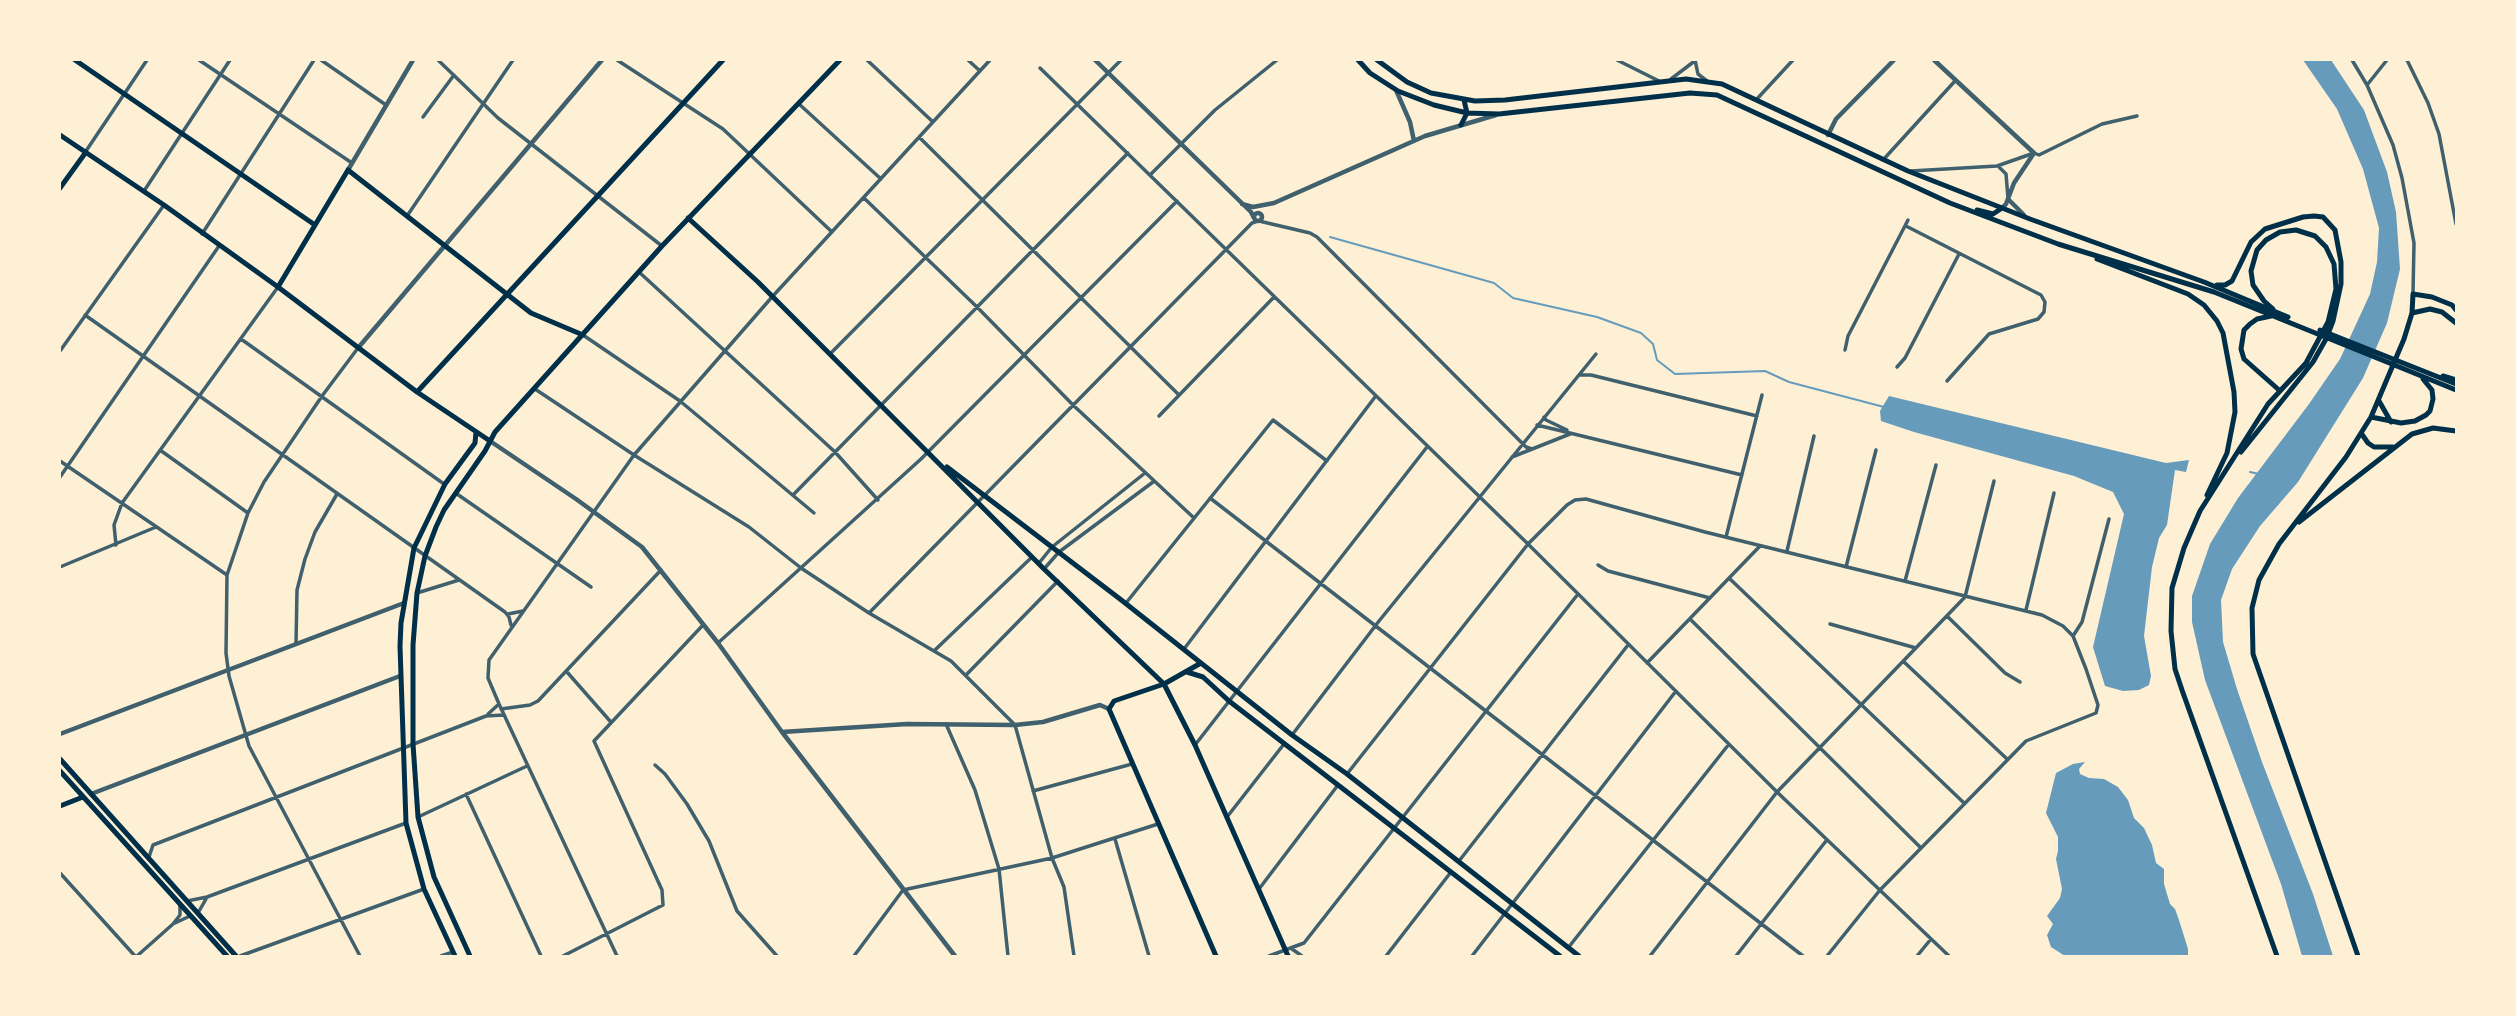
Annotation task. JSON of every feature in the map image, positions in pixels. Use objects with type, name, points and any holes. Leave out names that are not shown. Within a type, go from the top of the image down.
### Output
[{"type":"main road","points":[[75,60],[315,225]]},
{"type":"main road","points":[[417,391],[723,60]]},
{"type":"main road","points":[[470,957],[434,877],[418,817],[413,744],[413,645],[425,556],[444,510],[495,432],[662,246],[840,60]]},
{"type":"main road","points":[[1358,60],[1370,73],[1395,89],[1434,106],[1467,113],[1499,114],[1710,93],[1950,203],[2188,294],[2204,305],[2217,321],[2227,346],[2235,392],[2235,412],[2227,453],[2184,548],[2172,588],[2171,631],[2175,669],[2277,957]]},
{"type":"main road","points":[[1377,60],[1407,82],[1431,93],[1464,100],[1505,100],[1669,81],[1707,80],[1722,84],[1908,171],[2030,219],[2204,282],[2456,390]]},
{"type":"main road","points":[[1461,125],[1467,113],[1464,100]]},
{"type":"main road","points":[[60,135],[164,205],[417,391],[490,441]]},
{"type":"main road","points":[[1828,135],[1828,143],[1833,150]]},
{"type":"main road","points":[[60,188],[86,152]]},
{"type":"main road","points":[[278,287],[348,170],[531,313],[583,335]]},
{"type":"main road","points":[[1950,203],[1993,214],[2002,208]]},
{"type":"main road","points":[[2204,282],[2221,286],[2230,284],[2252,242],[2258,234],[2272,226],[2315,216],[2323,217],[2335,230],[2341,262],[2341,284],[2333,321],[2323,347],[2228,468]]},
{"type":"main road","points":[[688,219],[772,297],[1044,569],[1164,684],[1195,745],[1289,952]]},
{"type":"main road","points":[[2200,511],[2268,404],[2306,363],[2328,322],[2336,289],[2334,264],[2326,247],[2315,236],[2287,230],[2272,235],[2261,244],[2254,257],[2251,271],[2253,285],[2264,301],[2278,314]]},
{"type":"main road","points":[[2058,244],[2179,280],[2278,314]]},
{"type":"main road","points":[[2412,296],[2414,304],[2423,309],[2442,312],[2456,323]]},
{"type":"main road","points":[[2412,296],[2432,298],[2452,305],[2456,310]]},
{"type":"main road","points":[[2358,957],[2253,654],[2251,631],[2255,589],[2267,563],[2346,457],[2379,401],[2404,339],[2412,313],[2412,296]]},
{"type":"main road","points":[[2412,313],[2423,309]]},
{"type":"main road","points":[[2278,314],[2257,319],[2244,330],[2241,349],[2244,359],[2279,390]]},
{"type":"main road","points":[[2419,372],[2456,382]]},
{"type":"main road","points":[[2371,417],[2391,422],[2410,422],[2421,419],[2430,411],[2434,399],[2432,390],[2419,372]]},
{"type":"main road","points":[[2268,381],[2280,384],[2288,382]]},
{"type":"main road","points":[[2265,423],[2277,401],[2279,390]]},
{"type":"main road","points":[[2379,401],[2391,422]]},
{"type":"main road","points":[[2291,528],[2412,434],[2433,428],[2456,431]]},
{"type":"main road","points":[[454,954],[424,889],[406,822],[400,634],[414,548],[445,484],[475,443],[476,432]]},
{"type":"main road","points":[[2361,433],[2374,447],[2393,447]]},
{"type":"main road","points":[[928,453],[1126,603],[1580,957]]},
{"type":"main road","points":[[1201,663],[1164,684],[1114,701],[1109,709],[1216,957]]},
{"type":"main road","points":[[1187,673],[1203,677],[1229,701],[1560,957]]},
{"type":"main road","points":[[60,760],[148,859],[190,916],[227,957]]},
{"type":"main road","points":[[60,771],[182,903],[197,914],[238,957]]},
{"type":"main road","points":[[69,802],[74,787]]},
{"type":"main road","points":[[60,806],[91,794]]},
{"type":"street","points":[[86,152],[147,60]]},
{"type":"street","points":[[199,60],[352,163]]},
{"type":"street","points":[[144,191],[230,60]]},
{"type":"street","points":[[202,234],[314,60]]},
{"type":"street","points":[[321,60],[386,105]]},
{"type":"street","points":[[348,170],[413,60]]},
{"type":"street","points":[[438,60],[483,105],[662,246]]},
{"type":"street","points":[[407,216],[513,60]]},
{"type":"street","points":[[360,957],[275,798],[246,735],[228,670],[227,575],[248,513],[264,482],[321,396],[358,348],[602,60]]},
{"type":"street","points":[[617,60],[710,119],[750,153],[832,232]]},
{"type":"street","points":[[867,60],[933,122]]},
{"type":"street","points":[[968,60],[980,71]]},
{"type":"street","points":[[617,957],[503,715],[488,678],[489,660],[634,455],[772,297],[990,60]]},
{"type":"street","points":[[1095,60],[1258,219],[1317,237],[1526,447],[1532,449]]},
{"type":"street","points":[[829,356],[1121,60]]},
{"type":"street","points":[[1150,175],[1215,110],[1277,60]]},
{"type":"street","points":[[1617,60],[1661,82]]},
{"type":"street","points":[[1669,81],[1695,60],[1698,74],[1707,80]]},
{"type":"street","points":[[1756,100],[1793,60]]},
{"type":"street","points":[[1828,135],[1836,119],[1894,60]]},
{"type":"street","points":[[1934,60],[2039,155],[2102,124],[2137,116]]},
{"type":"street","points":[[2352,60],[2367,85],[2393,145],[2409,209],[2414,243],[2412,296]]},
{"type":"street","points":[[2367,85],[2387,60]]},
{"type":"street","points":[[2407,60],[2428,103],[2438,134],[2456,224]]},
{"type":"street","points":[[1040,68],[1528,544],[1826,841],[1948,957]]},
{"type":"street","points":[[424,117],[454,75]]},
{"type":"street","points":[[1883,160],[1955,81]]},
{"type":"street","points":[[1395,89],[1410,122],[1417,132],[1425,136]]},
{"type":"street","points":[[799,104],[881,179]]},
{"type":"street","points":[[1242,204],[1253,207],[1274,203],[1425,136],[1499,114]]},
{"type":"street","points":[[1410,122],[1414,141]]},
{"type":"street","points":[[919,137],[1178,394]]},
{"type":"street","points":[[794,494],[1128,153]]},
{"type":"street","points":[[1908,171],[1997,166],[2034,153]]},
{"type":"street","points":[[2002,208],[2014,183],[2034,153]]},
{"type":"street","points":[[1997,166],[2006,174],[2008,199],[2030,219]]},
{"type":"street","points":[[864,198],[1073,405],[1194,518]]},
{"type":"street","points":[[718,643],[928,453],[1177,201]]},
{"type":"street","points":[[869,613],[1274,203]]},
{"type":"street","points":[[60,351],[164,205]]},
{"type":"street","points":[[1845,350],[1848,336],[1907,223],[1959,254],[2041,295],[2045,306],[2038,319],[1989,334],[1947,381]]},
{"type":"street","points":[[60,477],[219,246]]},
{"type":"street","points":[[1897,367],[1905,358],[1959,254]]},
{"type":"street","points":[[639,272],[835,452],[878,500]]},
{"type":"street","points":[[116,545],[114,525],[122,503],[278,287]]},
{"type":"street","points":[[1159,416],[1274,297]]},
{"type":"street","points":[[85,315],[508,614],[511,627]]},
{"type":"street","points":[[583,335],[680,401],[814,513]]},
{"type":"street","points":[[241,339],[445,484]]},
{"type":"street","points":[[1292,735],[1375,625],[1596,354]]},
{"type":"street","points":[[1578,376],[1591,375],[1757,416]]},
{"type":"street","points":[[535,389],[749,527],[801,568],[869,613],[935,650],[966,675],[1015,725],[1052,858],[1064,887],[1074,957]]},
{"type":"street","points":[[1726,537],[1762,395]]},
{"type":"street","points":[[1183,649],[1375,397]]},
{"type":"street","points":[[1544,417],[1572,433]]},
{"type":"street","points":[[1126,603],[1273,420],[1327,461]]},
{"type":"street","points":[[1537,425],[1742,475]]},
{"type":"street","points":[[1510,457],[1572,433]]},
{"type":"street","points":[[1787,551],[1814,436]]},
{"type":"street","points":[[490,441],[642,547],[718,643],[782,732],[955,957]]},
{"type":"street","points":[[1195,745],[1427,447]]},
{"type":"street","points":[[160,450],[248,513]]},
{"type":"street","points":[[1846,567],[1876,450]]},
{"type":"street","points":[[60,461],[227,575]]},
{"type":"street","points":[[1905,581],[1936,465]]},
{"type":"street","points":[[1039,563],[1052,547],[1144,473]]},
{"type":"street","points":[[1650,957],[1777,793],[1965,597],[1994,481]]},
{"type":"street","points":[[1044,569],[1059,552],[1153,482]]},
{"type":"street","points":[[455,493],[591,587]]},
{"type":"street","points":[[2025,611],[2054,493]]},
{"type":"street","points":[[296,645],[297,590],[305,559],[315,532],[337,494]]},
{"type":"street","points":[[1210,498],[1803,957]]},
{"type":"street","points":[[1347,774],[1528,544],[1575,500],[1586,499],[2054,620],[2073,636],[2098,705],[2097,710],[2094,714],[2026,741],[2006,759],[1880,890],[1827,957]]},
{"type":"street","points":[[2073,636],[2082,622],[2109,519]]},
{"type":"street","points":[[60,567],[156,527]]},
{"type":"street","points":[[1647,663],[1760,545]]},
{"type":"street","points":[[935,650],[1032,556]]},
{"type":"street","points":[[1598,565],[1608,571],[1710,598]]},
{"type":"street","points":[[148,859],[153,845],[486,716],[500,706],[534,704],[661,570]]},
{"type":"street","points":[[1729,578],[1964,803]]},
{"type":"street","points":[[418,593],[460,580]]},
{"type":"street","points":[[966,675],[1058,582]]},
{"type":"street","points":[[1269,957],[1289,952],[1304,943],[1578,594]]},
{"type":"street","points":[[60,734],[404,603]]},
{"type":"street","points":[[508,614],[523,611]]},
{"type":"street","points":[[1947,616],[2005,673],[2020,682]]},
{"type":"street","points":[[1690,619],[1920,848]]},
{"type":"street","points":[[1830,624],[1916,648]]},
{"type":"street","points":[[563,957],[661,907],[664,900],[662,890],[594,743],[610,721],[704,625]]},
{"type":"street","points":[[1459,861],[1629,645]]},
{"type":"street","points":[[1903,661],[2006,759]]},
{"type":"street","points":[[567,672],[610,721]]},
{"type":"street","points":[[91,794],[400,676]]},
{"type":"street","points":[[1472,957],[1676,691]]},
{"type":"street","points":[[782,732],[945,723],[1015,725],[1043,722],[1100,705],[1109,709]]},
{"type":"street","points":[[486,716],[503,715]]},
{"type":"street","points":[[945,723],[975,790],[999,869],[1007,957]]},
{"type":"street","points":[[1227,817],[1284,744]]},
{"type":"street","points":[[1568,948],[1728,744]]},
{"type":"street","points":[[1033,791],[1132,764]]},
{"type":"street","points":[[655,765],[687,804],[709,841],[737,911],[777,957]]},
{"type":"street","points":[[418,817],[527,766]]},
{"type":"street","points":[[1259,889],[1339,784]]},
{"type":"street","points":[[466,794],[541,957]]},
{"type":"street","points":[[60,873],[136,957],[173,924],[180,915],[182,903],[207,897],[406,822]]},
{"type":"street","points":[[854,957],[903,890],[1052,858],[1158,824]]},
{"type":"street","points":[[1115,839],[1149,957]]},
{"type":"street","points":[[1736,957],[1826,841]]},
{"type":"street","points":[[1386,957],[1451,871]]},
{"type":"street","points":[[238,957],[424,889]]},
{"type":"street","points":[[197,914],[207,897]]},
{"type":"street","points":[[173,924],[190,916]]},
{"type":"street","points":[[1917,957],[1931,939]]},
{"type":"street","points":[[253,957],[258,950]]},
{"type":"street","points":[[1289,952],[1302,957]]},
{"type":"street","points":[[441,957],[454,954]]},
{"type":"water","points":[[2303,60],[2331,60],[2364,110],[2387,172],[2396,212],[2400,269],[2387,323],[2363,378],[2298,482],[2260,526],[2232,569],[2221,600],[2223,642],[2237,689],[2313,894],[2333,956],[2302,956],[2281,884],[2205,680],[2192,622],[2192,596],[2210,544],[2238,498],[2340,359],[2370,294],[2377,262],[2379,228],[2363,169],[2337,109]]},
{"type":"water","points":[[1889,396],[2166,463],[2189,460],[2186,472],[2175,470],[2167,525],[2159,538],[2152,567],[2144,636],[2151,676],[2149,685],[2139,690],[2123,691],[2105,686],[2093,647],[2124,514],[2113,492],[2074,476],[1881,421],[1880,411]]},
{"type":"water","points":[[2085,762],[2079,769],[2080,774],[2104,779],[2118,787],[2128,800],[2134,818],[2144,828],[2156,863],[2164,869],[2164,884],[2170,904],[2179,920],[2188,956],[2065,956],[2051,947],[2047,935],[2053,924],[2047,916],[2060,898],[2062,889],[2056,859],[2058,837],[2046,813],[2056,773],[2073,764]]},
{"type":"waterway","points":[[1330,237],[1494,283],[1513,298],[1597,317],[1641,333],[1653,344],[1657,360],[1675,374],[1765,371],[1789,382],[1884,407]]},
{"type":"waterway","points":[[2250,472],[2259,474]]}]
